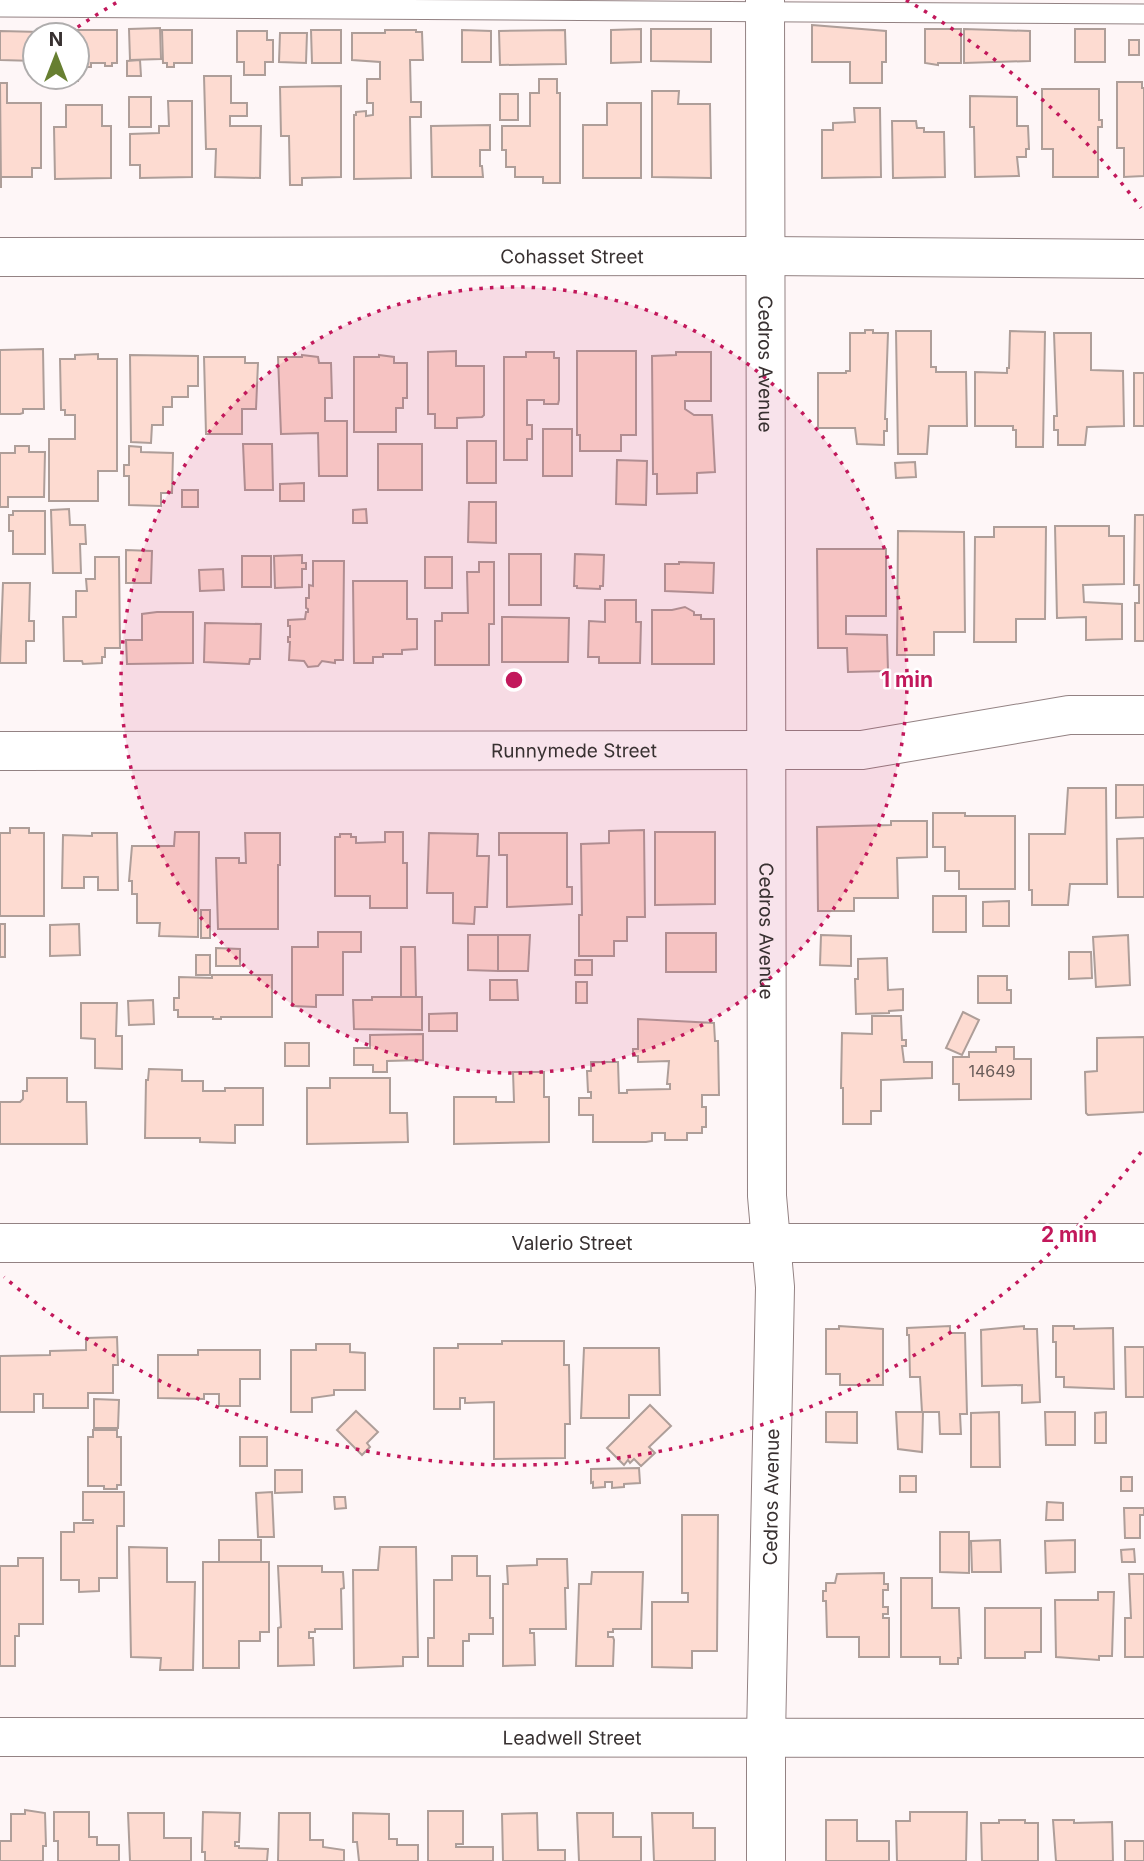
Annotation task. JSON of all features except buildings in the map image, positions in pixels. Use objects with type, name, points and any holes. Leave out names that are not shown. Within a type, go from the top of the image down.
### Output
[{"type":"street","name":"Cedros Avenue","points":[[765,5],[767,1196],[775,1287],[766,1861]]},
{"type":"street","name":"Cohasset Street","points":[[0,257],[766,256],[1144,259]]},
{"type":"street","name":"Runnymede Street","points":[[0,751],[862,750],[1069,715],[1144,715]]},
{"type":"street","name":"Valerio Street","points":[[0,1243],[1144,1243]]},
{"type":"street","name":"Leadwell Street","points":[[0,1737],[1144,1738]]},
{"type":"lane","points":[[0,7],[765,5],[1144,14]]}]
